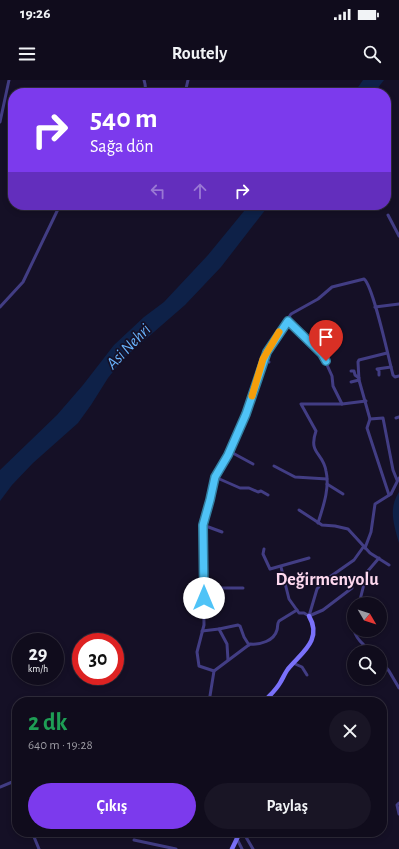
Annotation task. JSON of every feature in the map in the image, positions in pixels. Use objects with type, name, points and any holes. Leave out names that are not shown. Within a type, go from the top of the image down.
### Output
[{"type":"street","points":[[0,122],[9,80]]},
{"type":"street","points":[[0,307],[24,282],[58,210]]},
{"type":"street","points":[[388,215],[399,236]]},
{"type":"street","points":[[214,671],[199,666],[197,652],[204,625],[203,525],[215,477],[246,414],[263,359],[273,341],[292,314],[318,299],[332,288],[362,279],[367,283],[375,307],[393,375],[399,376]]},
{"type":"street","points":[[375,307],[399,304]]},
{"type":"street","points":[[288,321],[322,354],[332,376],[333,386],[342,404]]},
{"type":"street","points":[[379,323],[384,323]]},
{"type":"street","points":[[387,353],[359,360],[359,379],[370,419],[367,428],[388,495]]},
{"type":"street","points":[[263,359],[269,362]]},
{"type":"street","points":[[379,375],[376,369],[391,367]]},
{"type":"street","points":[[351,371],[354,372],[359,379]]},
{"type":"street","points":[[351,382],[359,379]]},
{"type":"street","points":[[318,523],[324,504],[327,484],[326,470],[313,444],[316,431],[301,404],[342,404],[366,401]]},
{"type":"street","points":[[309,616],[316,589],[330,576],[354,560],[365,547],[371,532],[375,504],[391,494],[398,479],[393,470],[383,418],[370,419]]},
{"type":"street","points":[[229,451],[253,464]]},
{"type":"street","points":[[274,466],[295,477],[327,479]]},
{"type":"street","points":[[215,477],[240,488],[249,488],[268,494]]},
{"type":"street","points":[[327,484],[343,494]]},
{"type":"street","points":[[299,510],[322,525],[348,529],[365,547],[389,565]]},
{"type":"street","points":[[203,525],[222,532]]},
{"type":"street","points":[[264,549],[264,554],[269,568],[281,567],[296,560],[309,558]]},
{"type":"street","points":[[361,597],[367,572],[379,558]]},
{"type":"street","points":[[268,697],[286,671],[307,649],[312,640],[312,622],[309,616],[304,613],[299,613],[289,599],[281,567]]},
{"type":"street","points":[[204,583],[209,582],[220,588],[242,588]]},
{"type":"street","points":[[309,616],[323,610],[352,588]]},
{"type":"street","points":[[210,697],[214,671],[249,645],[258,645],[265,642],[275,634],[279,621],[297,610]]},
{"type":"street","points":[[202,631],[238,625],[240,626],[249,645]]},
{"type":"street","points":[[219,629],[227,644],[228,660]]},
{"type":"street","points":[[358,637],[365,645]]},
{"type":"street","points":[[293,663],[302,667],[307,675]]},
{"type":"street","points":[[387,669],[399,688]]},
{"type":"street","points":[[394,681],[399,679]]},
{"type":"street","points":[[0,787],[12,782]]},
{"type":"street","points":[[399,803],[397,805],[399,814]]},
{"type":"street","points":[[34,837],[39,849]]},
{"type":"street","points":[[246,837],[253,849]]},
{"type":"street","points":[[232,849],[237,839]]},
{"type":"street","points":[[237,839],[242,849]]},
{"type":"street","points":[[134,840],[176,849]]},
{"type":"water","points":[[363,80],[384,80],[378,88],[357,88]]},
{"type":"water","name":"Asi Nehri","points":[[245,210],[265,210],[221,267],[185,305],[124,358],[108,378],[78,423],[33,463],[12,485],[0,501],[0,470],[57,415],[83,385],[114,345],[144,317],[164,302],[208,255]]},
{"type":"water","points":[[399,492],[399,543],[394,523],[393,511]]},
{"type":"slow traffic","points":[[252,396],[263,359],[279,332]]},
{"type":"district","name":"Değirmenyolu","points":[[327,579]]},
{"type":"route","points":[[204,598],[203,525],[215,477],[228,455],[246,414],[263,359],[273,341],[288,321],[322,354],[326,361]]}]
